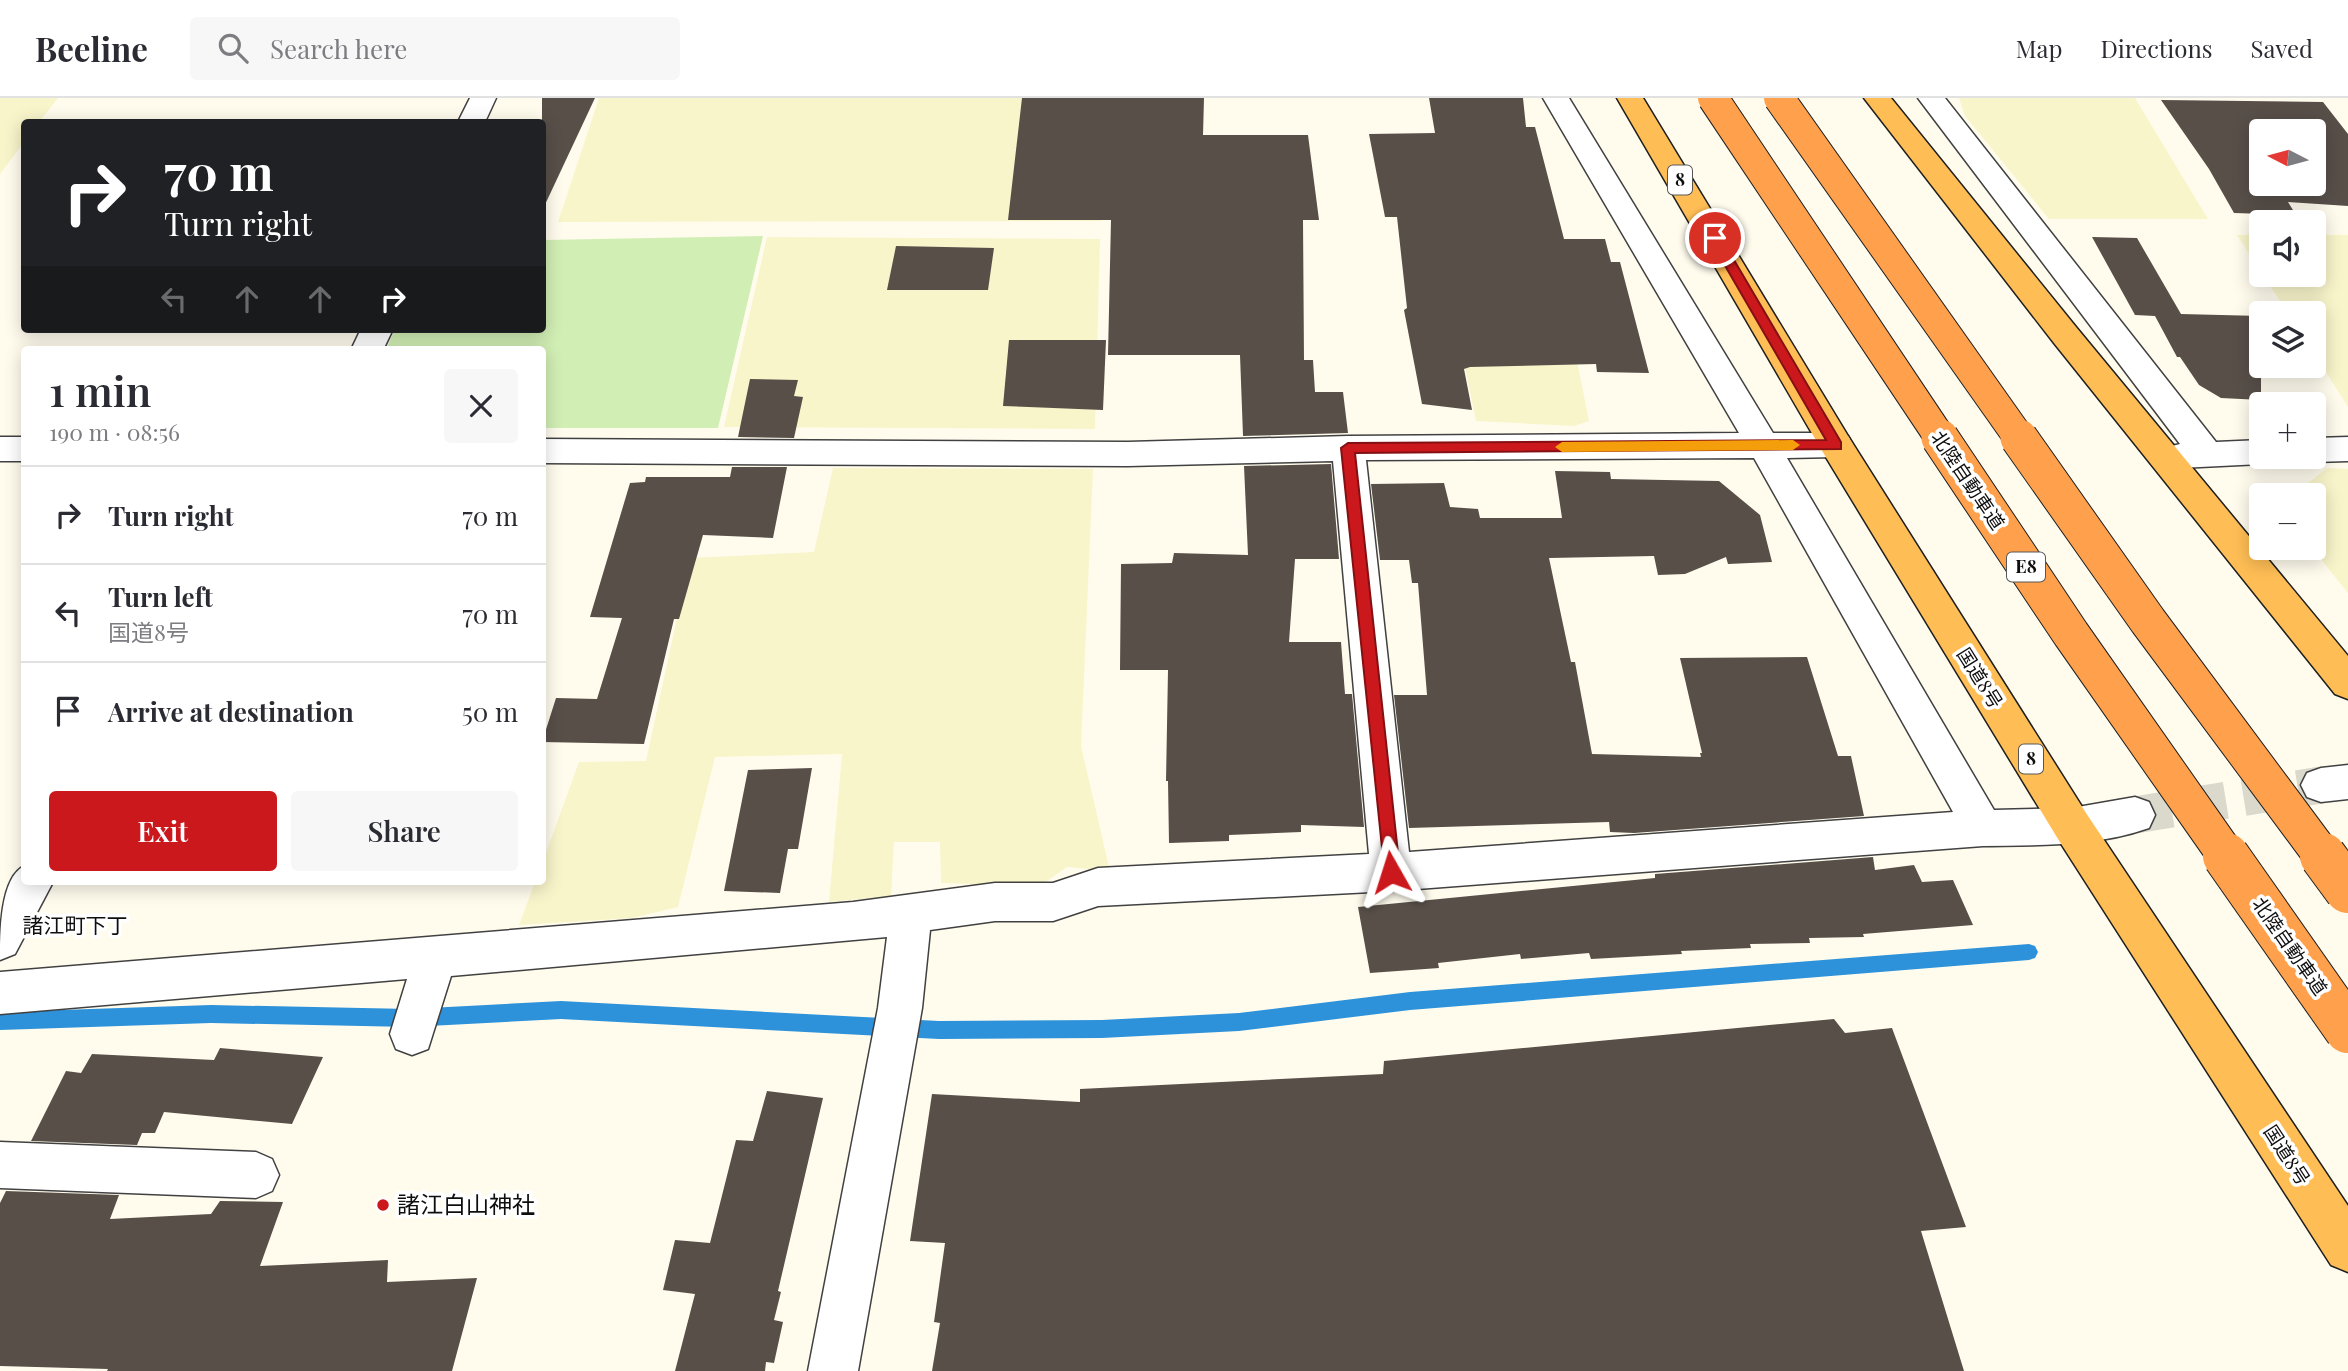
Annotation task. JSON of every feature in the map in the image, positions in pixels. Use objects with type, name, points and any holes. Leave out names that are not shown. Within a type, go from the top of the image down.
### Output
[{"type":"highway","name":"国道8号","points":[[1630,98],[1836,445],[2072,826],[2348,1248]]},
{"type":"highway","name":"北陸自動車道","points":[[1713,98],[2071,634],[2348,1030]]},
{"type":"highway","points":[[1779,98],[2148,621],[2348,890]]},
{"type":"highway","points":[[1877,98],[2164,458],[2348,683]]},
{"type":"street","points":[[473,119],[483,98]]},
{"type":"street","points":[[1556,98],[1763,445],[1983,828]]},
{"type":"street","points":[[1931,98],[2206,453]]},
{"type":"street","points":[[546,451],[1128,454],[1348,448],[1836,445]]},
{"type":"street","points":[[1348,448],[1391,872]]},
{"type":"street","points":[[2326,450],[2348,449]]},
{"type":"street","points":[[2164,458],[2206,453],[2249,452]]},
{"type":"street","points":[[1,995],[853,922],[995,902],[1054,902],[1098,887],[1391,872],[1983,828],[2072,826],[2135,815]]},
{"type":"street","points":[[0,940],[30,885]]},
{"type":"street","points":[[833,1371],[892,1055],[911,914]]},
{"type":"street","points":[[412,1034],[435,959]]},
{"type":"street","points":[[0,1165],[256,1175]]},
{"type":"shaded area","points":[[0,98],[58,98],[41,119],[21,119],[21,146],[0,174]]},
{"type":"shaded area","points":[[599,98],[1106,98],[1101,221],[558,222]]},
{"type":"shaded area","points":[[1959,98],[2135,98],[2208,219],[2049,219],[1965,116]]},
{"type":"shaded area","points":[[2237,235],[2249,235],[2249,254]]},
{"type":"shaded area","points":[[2326,235],[2348,235],[2348,407],[2326,372],[2326,301],[2280,301],[2271,287],[2326,287]]},
{"type":"shaded area","points":[[767,237],[1100,239],[1095,429],[724,427]]},
{"type":"shaded area","points":[[1553,241],[1589,421],[1574,426],[1476,421],[1441,249]]},
{"type":"shaded area","points":[[833,468],[1093,469],[1081,746],[1110,871],[1067,867],[1040,886],[941,883],[940,842],[894,842],[891,896],[829,902],[842,754],[715,757],[678,907],[632,918],[519,925],[534,885],[546,885],[546,853],[579,762],[646,761],[690,558],[814,552]]},
{"type":"shaded area","points":[[2326,469],[2348,469],[2348,593],[2322,560],[2326,560],[2326,483],[2308,483]]},
{"type":"green space","points":[[763,236],[718,428],[546,428],[546,346],[388,346],[393,333],[546,333],[546,240]]},
{"type":"building","points":[[542,98],[595,98],[546,202],[546,119],[542,119]]},
{"type":"building","points":[[1022,98],[1204,98],[1203,135],[1308,135],[1319,220],[1303,220],[1304,360],[1313,360],[1315,392],[1343,392],[1348,433],[1243,436],[1240,355],[1108,355],[1111,220],[1008,220]]},
{"type":"building","points":[[1429,98],[1523,98],[1526,127],[1535,127],[1564,239],[1605,239],[1611,262],[1620,262],[1649,373],[1597,372],[1596,364],[1470,367],[1464,369],[1472,410],[1422,404],[1404,310],[1407,308],[1397,217],[1385,217],[1369,134],[1435,133]]},
{"type":"building","points":[[2161,100],[2323,102],[2348,134],[2348,206],[2288,202],[2293,210],[2249,210],[2249,213],[2234,213],[2209,169]]},
{"type":"building","points":[[2092,237],[2137,238],[2181,314],[2249,316],[2249,378],[2261,378],[2261,392],[2249,392],[2249,399],[2221,398],[2199,385],[2180,357],[2177,357],[2155,316],[2135,315]]},
{"type":"building","points":[[896,246],[994,248],[988,290],[887,290]]},
{"type":"building","points":[[1009,340],[1106,340],[1103,410],[1003,406]]},
{"type":"building","points":[[750,379],[798,380],[794,396],[803,397],[794,438],[738,437]]},
{"type":"building","points":[[1331,464],[1339,559],[1295,559],[1289,642],[1341,642],[1345,694],[1352,694],[1364,827],[1301,825],[1301,832],[1229,835],[1229,841],[1169,843],[1166,781],[1168,670],[1120,670],[1121,564],[1172,563],[1174,553],[1248,555],[1244,466]]},
{"type":"building","points":[[732,467],[787,467],[773,538],[703,535],[679,619],[674,619],[644,744],[546,742],[546,729],[556,698],[597,699],[622,618],[590,617],[630,483],[645,482],[646,477],[730,477]]},
{"type":"building","points":[[1555,471],[1610,472],[1611,479],[1719,481],[1760,515],[1772,562],[1728,564],[1726,557],[1685,574],[1658,575],[1654,556],[1549,558],[1571,662],[1575,662],[1592,754],[1701,757],[1680,658],[1807,657],[1838,756],[1851,756],[1864,816],[1634,833],[1610,832],[1609,822],[1409,828],[1394,695],[1427,695],[1418,583],[1412,583],[1409,560],[1380,560],[1371,484],[1444,483],[1450,507],[1478,509],[1480,518],[1562,518]]},
{"type":"building","points":[[812,768],[798,849],[788,849],[780,893],[724,891],[748,770]]},
{"type":"building","points":[[1873,857],[1875,870],[1914,865],[1922,882],[1953,880],[1973,925],[1863,934],[1864,937],[1809,938],[1810,943],[1750,944],[1751,948],[1681,951],[1682,954],[1591,959],[1589,953],[1521,959],[1520,954],[1438,963],[1439,968],[1370,973],[1358,907],[1655,878],[1655,874]]},
{"type":"building","points":[[1834,1019],[1845,1033],[1892,1028],[1966,1227],[1921,1231],[1964,1371],[932,1371],[940,1323],[934,1322],[945,1243],[910,1241],[932,1094],[1080,1102],[1080,1089],[1383,1074],[1384,1061]]},
{"type":"building","points":[[220,1048],[323,1057],[292,1124],[164,1112],[155,1133],[142,1133],[137,1145],[31,1141],[66,1071],[81,1073],[92,1054],[214,1060]]},
{"type":"building","points":[[767,1091],[823,1098],[778,1291],[781,1292],[774,1320],[783,1322],[774,1363],[766,1362],[765,1371],[675,1371],[695,1294],[663,1290],[675,1240],[710,1243],[736,1140],[753,1141]]},
{"type":"building","points":[[6,1191],[119,1195],[110,1219],[211,1214],[220,1201],[283,1202],[260,1266],[388,1260],[387,1282],[477,1278],[452,1371],[107,1371],[108,1369],[0,1366],[0,1203]]},
{"type":"waterway","points":[[0,1021],[211,1014],[410,1018],[561,1010],[939,1030],[1102,1029],[1239,1022],[1410,1001],[2029,952]]},
{"type":"tunnel","points":[[2135,815],[2321,785]]},
{"type":"slow traffic","points":[[1562,447],[1793,445]]},
{"type":"place","name":"諸江白山神社","points":[[383,1205]]},
{"type":"district","name":"諸江町下丁","points":[[75,926]]},
{"type":"route","points":[[1391,872],[1348,448],[1836,445],[1715,238]]}]
